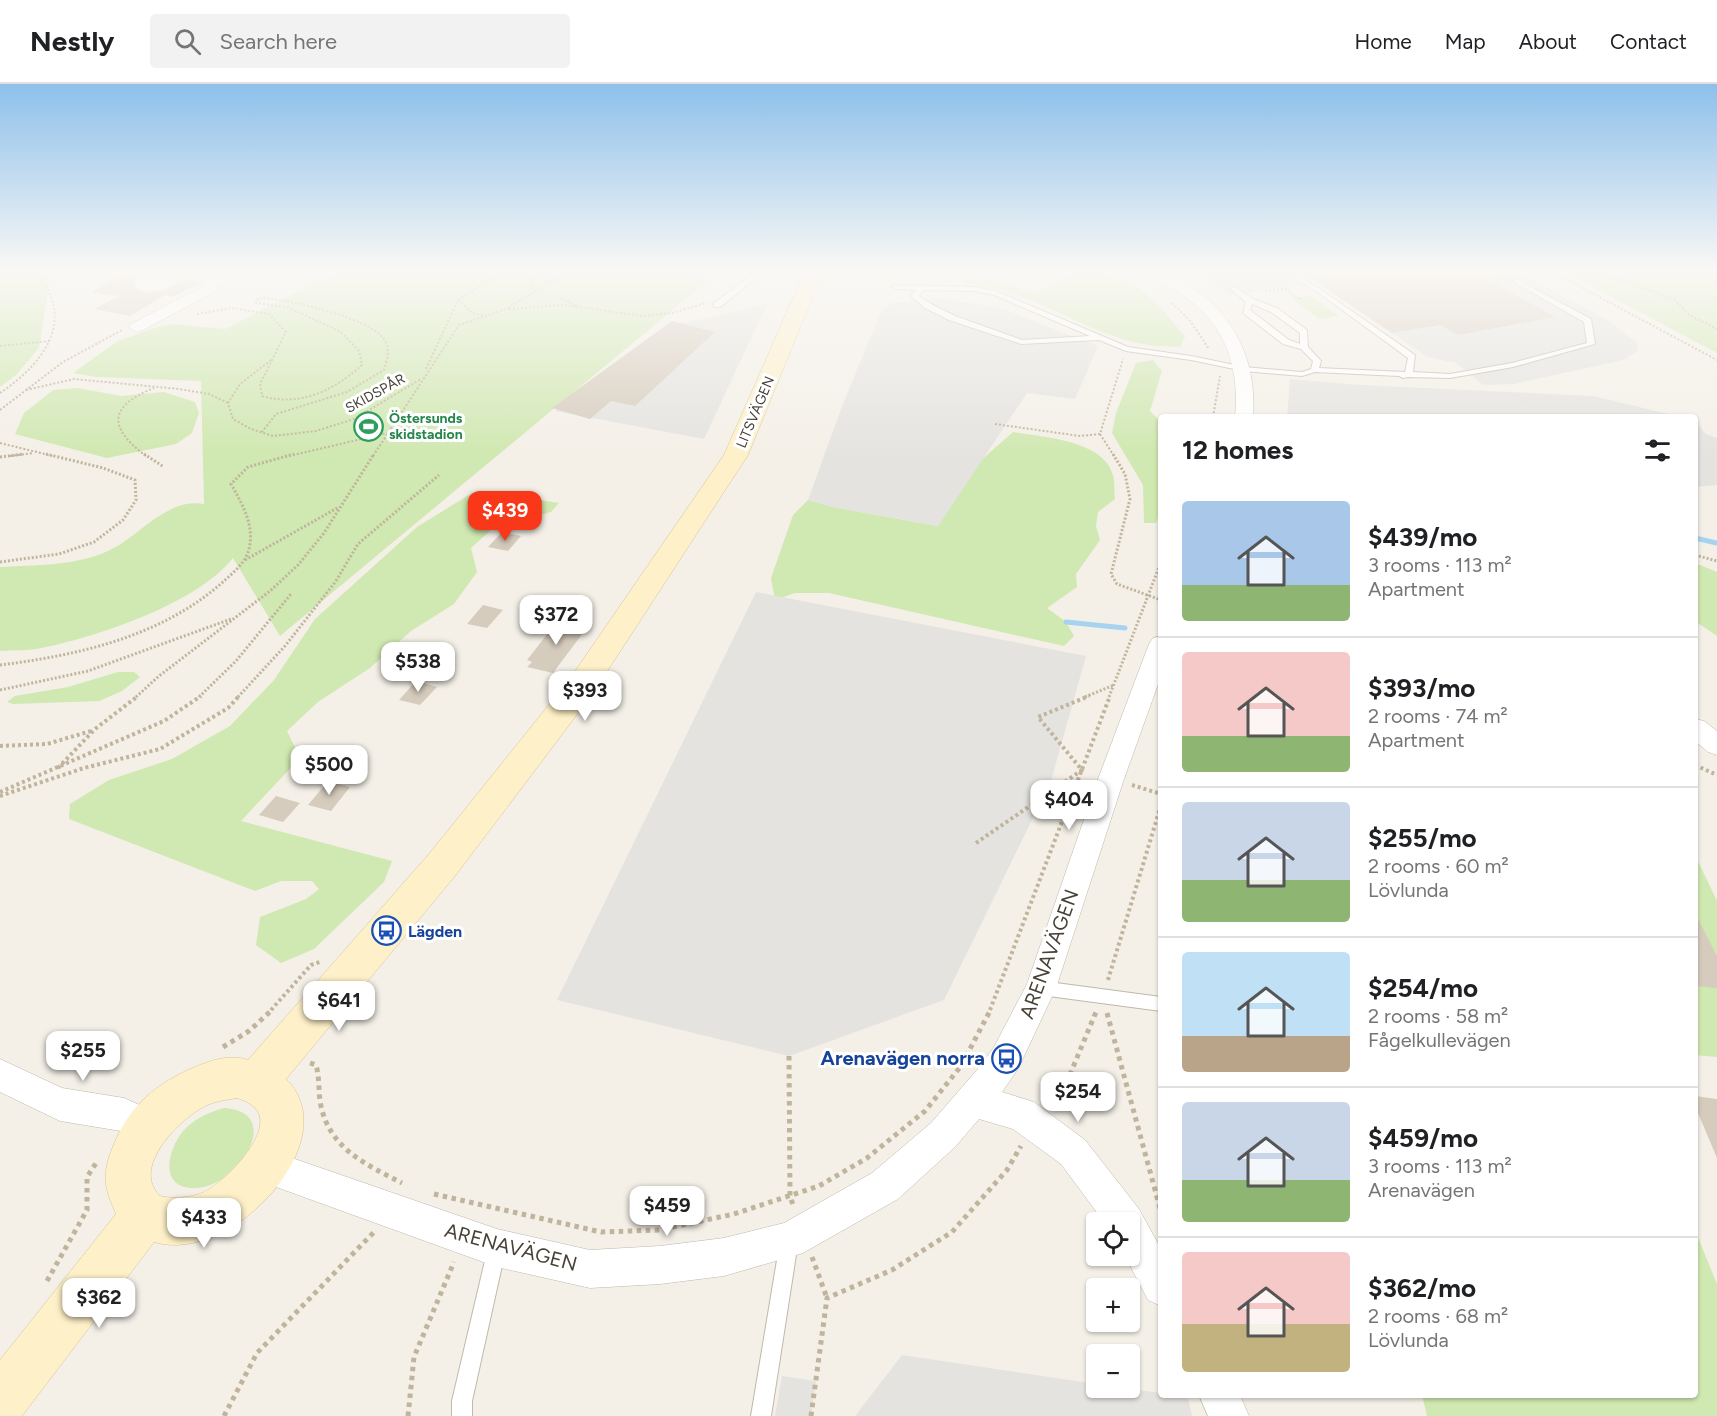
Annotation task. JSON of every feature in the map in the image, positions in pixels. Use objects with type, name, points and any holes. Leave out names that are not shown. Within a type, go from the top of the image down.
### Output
[{"type":"main road","name":"LITSVÄGEN","points":[[269,1067],[435,874],[580,688],[736,456],[790,331]]},
{"type":"main road","points":[[269,1067],[274,1093],[282,1114],[279,1140],[266,1167],[245,1190],[220,1209],[192,1220],[166,1222],[145,1215],[131,1199],[127,1177],[133,1152],[147,1126],[167,1106],[190,1090],[214,1080],[237,1077],[269,1067]]},
{"type":"main road","points":[[0,1402],[145,1215]]},
{"type":"street","points":[[1227,331],[1244,369],[1247,397],[1244,414]]},
{"type":"street","name":"ARENAVÄGEN","points":[[266,1167],[403,1200],[481,1242],[590,1269],[660,1265],[724,1257],[796,1236],[885,1186],[943,1135],[974,1101],[1006,1058],[1041,988],[1111,779],[1158,652]]},
{"type":"street","points":[[1698,730],[1717,745]]},
{"type":"street","points":[[0,1075],[60,1104],[124,1116],[147,1126]]},
{"type":"street","points":[[974,1101],[1022,1114],[1073,1152],[1118,1212]]},
{"type":"street","points":[[1140,1247],[1158,1281]]},
{"type":"street","points":[[1220,1398],[1229,1416]]},
{"type":"lane","points":[[990,331],[1021,342],[1100,338]]},
{"type":"lane","points":[[1084,331],[1126,349],[1244,369],[1302,374],[1315,370],[1403,376],[1450,376],[1513,365],[1591,344],[1589,331]]},
{"type":"lane","points":[[1272,331],[1286,342],[1304,347],[1317,360],[1315,370]]},
{"type":"lane","points":[[1303,331],[1304,347]]},
{"type":"lane","points":[[1386,331],[1399,340],[1401,349],[1412,357],[1409,373],[1403,376]]},
{"type":"lane","points":[[1315,370],[1328,382]]},
{"type":"lane","points":[[1041,988],[1158,1004]]},
{"type":"lane","points":[[761,1416],[796,1236]]},
{"type":"lane","points":[[462,1416],[481,1242]]},
{"type":"path","points":[[0,393],[12,387],[32,368],[51,340],[52,331]]},
{"type":"path","points":[[0,410],[63,362],[121,331]]},
{"type":"path","points":[[285,331],[260,384],[262,396],[276,402],[318,395],[348,379],[362,365],[359,351],[339,331]]},
{"type":"path","points":[[262,432],[276,414],[347,392],[384,370],[389,351],[383,338],[372,331]]},
{"type":"path","points":[[422,378],[444,331]]},
{"type":"path","points":[[58,768],[95,729],[298,565],[324,533],[422,378],[455,331]]},
{"type":"path","points":[[1197,331],[1221,368],[1213,414]]},
{"type":"path","points":[[1663,331],[1717,360]]},
{"type":"path","points":[[0,346],[51,340]]},
{"type":"path","points":[[1126,349],[1100,434],[1125,474],[1130,499],[1111,574],[1117,584],[1158,599]]},
{"type":"path","points":[[23,391],[74,379],[209,394],[228,403],[240,384],[274,357]]},
{"type":"path","name":"SKIDSPÅR","points":[[228,403],[233,419],[273,436],[316,431],[354,419],[422,378]]},
{"type":"path","points":[[154,387],[123,404],[119,413],[120,426],[127,442],[145,457],[164,467]]},
{"type":"path","points":[[995,424],[1080,436],[1100,434]]},
{"type":"path","points":[[245,560],[250,545],[249,514],[231,484],[248,467],[387,433]]},
{"type":"path","points":[[0,443],[103,468],[135,480],[136,500],[123,520],[94,542],[59,554],[0,562]]},
{"type":"path","points":[[0,457],[36,453]]},
{"type":"path","points":[[0,794],[84,768],[160,749],[228,708],[285,646],[336,581],[358,544],[439,475]]},
{"type":"path","points":[[0,665],[33,662],[114,642],[200,602],[222,584],[245,560],[340,507]]},
{"type":"path","points":[[1698,556],[1717,561]]},
{"type":"path","points":[[430,1193],[601,1232],[660,1230],[734,1214],[819,1186],[867,1158],[925,1111],[961,1066],[987,1018],[1158,570]]},
{"type":"path","points":[[0,794],[165,721],[200,696],[236,661],[291,594]]},
{"type":"path","points":[[0,690],[24,687],[130,658],[235,618]]},
{"type":"path","points":[[1082,770],[1038,717],[1114,685]]},
{"type":"path","points":[[0,746],[47,745],[72,740],[95,729]]},
{"type":"path","points":[[1698,766],[1717,775]]},
{"type":"path","points":[[976,843],[1082,770]]},
{"type":"path","points":[[827,1298],[892,1269],[952,1232],[1007,1170],[1035,1124],[1052,1119],[1102,997]]},
{"type":"path","points":[[224,1416],[257,1353],[403,1200],[345,1153],[327,1126],[321,1104],[321,1081],[316,1065],[269,1067],[246,1035]]},
{"type":"path","points":[[789,1056],[790,1196],[796,1236],[827,1298],[811,1416]]},
{"type":"path","points":[[408,1416],[414,1357],[481,1242]]},
{"type":"green space","points":[[0,331],[42,331],[39,348],[16,375],[0,387]]},
{"type":"green space","name":"Östersunds skidstadion","points":[[145,331],[647,331],[280,636],[233,558],[197,589],[173,603],[120,626],[68,642],[35,649],[0,651],[0,567],[55,564],[95,556],[120,544],[165,512],[190,504],[204,504],[201,381],[97,377],[73,373],[116,342]]},
{"type":"green space","points":[[1101,331],[1180,331],[1185,337],[1180,347],[1148,345]]},
{"type":"green space","points":[[1676,331],[1717,331],[1717,353]]},
{"type":"green space","points":[[1153,360],[1162,371],[1150,411],[1158,419],[1158,517],[1156,523],[1144,523],[1143,485],[1112,433],[1116,413],[1136,363]]},
{"type":"green space","points":[[78,388],[121,396],[164,392],[195,402],[199,413],[192,433],[176,444],[107,458],[15,434],[24,413],[53,390]]},
{"type":"green space","points":[[1013,432],[1070,442],[1085,447],[1098,454],[1107,463],[1113,475],[1115,499],[1098,512],[1096,526],[1100,540],[1076,574],[1077,587],[1047,608],[1066,622],[1074,636],[1064,646],[829,593],[795,593],[775,600],[771,578],[793,515],[808,500],[833,507],[938,526],[979,462]]},
{"type":"green space","points":[[472,493],[515,496],[559,503],[551,512],[491,530],[471,548],[477,572],[454,604],[411,631],[370,668],[318,702],[287,731],[300,758],[241,821],[392,861],[384,882],[314,949],[281,963],[256,945],[260,917],[306,899],[319,889],[312,881],[281,881],[255,891],[69,819],[70,804],[109,780],[172,759],[230,726],[274,680],[315,619],[417,527]]},
{"type":"green space","points":[[1698,564],[1717,572],[1717,636],[1698,623]]},
{"type":"green space","points":[[118,672],[134,672],[140,677],[122,691],[99,701],[13,704],[7,702],[15,696],[68,687]]},
{"type":"green space","points":[[1698,861],[1717,901],[1717,1057],[1698,1055]]},
{"type":"green space","points":[[224,1108],[243,1113],[252,1123],[253,1136],[248,1151],[238,1166],[224,1178],[208,1186],[191,1188],[180,1185],[173,1179],[169,1162],[181,1134],[195,1120]]},
{"type":"green space","points":[[1698,1237],[1717,1284],[1717,1416],[1427,1416],[1423,1398],[1698,1398]]},
{"type":"shaded area","points":[[661,331],[754,331],[704,439],[555,411]]},
{"type":"shaded area","points":[[873,331],[1060,331],[1098,346],[1075,399],[1027,393],[938,526],[833,507],[808,500]]},
{"type":"shaded area","points":[[1622,331],[1638,344],[1637,351],[1623,360],[1514,384],[1483,385],[1456,363],[1428,357],[1392,333]]},
{"type":"shaded area","points":[[1290,379],[1361,385],[1593,396],[1668,414],[1287,414]]},
{"type":"shaded area","points":[[1698,425],[1706,434],[1717,438],[1717,485],[1698,487]]},
{"type":"shaded area","points":[[756,592],[1086,656],[1051,781],[944,1000],[789,1056],[557,1000]]},
{"type":"shaded area","points":[[902,1355],[1086,1383],[1086,1398],[1140,1398],[1140,1390],[1158,1393],[1158,1398],[1188,1398],[1192,1416],[855,1416]]},
{"type":"shaded area","points":[[782,1376],[816,1381],[811,1416],[775,1416]]},
{"type":"building","points":[[658,331],[715,332],[635,406],[611,401],[590,419],[552,408]]},
{"type":"building","points":[[1451,331],[1479,331],[1458,335]]},
{"type":"building","points":[[502,532],[521,536],[508,551],[488,547]]},
{"type":"building","points":[[483,605],[503,610],[487,628],[467,624]]},
{"type":"building","points":[[559,619],[589,625],[553,673],[527,667],[532,662],[527,660]]},
{"type":"building","points":[[416,681],[437,687],[420,705],[399,700]]},
{"type":"building","points":[[328,781],[350,787],[331,811],[308,805]]},
{"type":"building","points":[[276,796],[300,803],[283,822],[259,815]]},
{"type":"building","points":[[1698,919],[1717,956],[1717,988],[1698,986]]},
{"type":"building","points":[[1698,1096],[1717,1099],[1717,1158],[1698,1113]]},
{"type":"waterway","points":[[1698,539],[1717,543]]},
{"type":"waterway","points":[[1066,622],[1125,628]]},
{"type":"place","name":"Östersunds skidstadion","points":[[368,426]]},
{"type":"place","name":"Lägden","points":[[387,931]]},
{"type":"place","name":"Arenavägen norra","points":[[1006,1058]]}]
